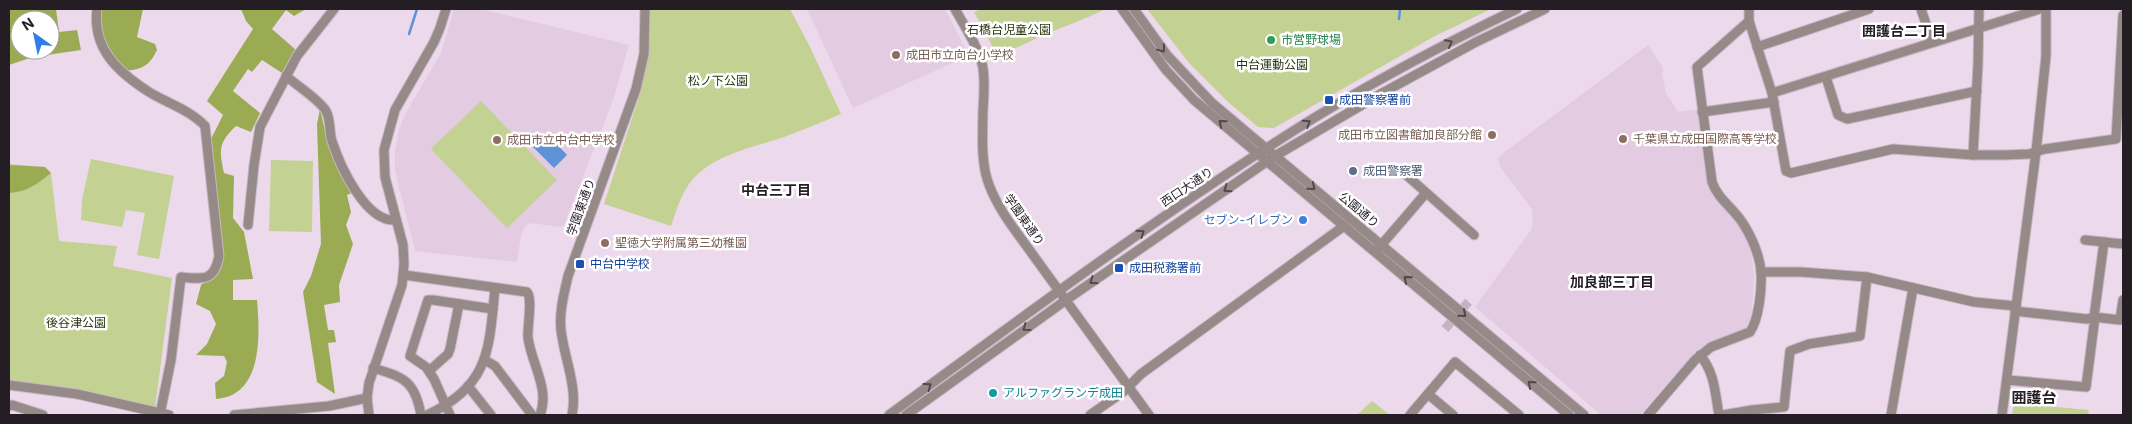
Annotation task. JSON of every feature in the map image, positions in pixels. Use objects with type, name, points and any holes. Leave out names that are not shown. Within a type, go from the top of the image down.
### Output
[{"type":"street","points":[[9,384],[77,394],[165,414],[181,277],[203,280],[217,268],[219,256],[205,126],[182,109],[149,92],[118,68],[105,53],[99,37],[96,18],[98,9]]},
{"type":"street","points":[[248,225],[258,136],[286,76],[310,37],[334,9]]},
{"type":"street","points":[[370,415],[367,398],[373,368],[404,275],[403,245],[383,167],[384,150],[388,131],[401,99],[434,42],[446,9]]},
{"type":"street","name":"学園東通り","points":[[572,415],[574,394],[560,329],[562,299],[568,276],[636,89],[644,54],[645,9]]},
{"type":"street","name":"学園東通り","points":[[955,9],[983,67],[982,157],[987,183],[996,204],[1148,415]]},
{"type":"street","name":"公園通り","points":[[1122,9],[1166,70],[1194,100],[1263,152]]},
{"type":"street","name":"公園通り","points":[[1134,9],[1167,55],[1187,78],[1263,152],[1579,414]]},
{"type":"street","name":"西口大通り","points":[[889,415],[1145,230],[1315,118],[1408,65],[1517,9]]},
{"type":"street","name":"西口大通り","points":[[906,415],[1066,300],[1271,159],[1332,122],[1476,42],[1545,9]]},
{"type":"street","points":[[1749,9],[1749,21],[1773,98],[1786,171],[1791,173],[1892,149],[2005,156],[2120,139],[2123,15]]},
{"type":"street","points":[[1757,48],[1869,9]]},
{"type":"street","points":[[1921,9],[1932,42]]},
{"type":"street","points":[[1973,155],[1980,28],[1979,9]]},
{"type":"street","points":[[1702,112],[1773,98],[1826,77],[2040,9]]},
{"type":"street","points":[[2002,415],[2036,152],[2046,56],[2046,9]]},
{"type":"street","points":[[1648,415],[1700,355],[1711,348],[1750,332],[1758,316],[1761,272],[1752,241],[1741,220],[1716,193],[1712,182],[1697,67],[1749,21]]},
{"type":"street","points":[[286,76],[325,109],[330,123],[332,142],[347,174],[366,207],[386,220],[396,220]]},
{"type":"street","points":[[1826,77],[1838,115],[1847,119],[1977,91]]},
{"type":"street","name":"公園通り","points":[[1271,159],[1344,226],[1378,249],[1569,415]]},
{"type":"street","points":[[1404,173],[1474,235]]},
{"type":"street","points":[[1378,249],[1426,193]]},
{"type":"street","points":[[1090,415],[1123,392],[1141,374],[1344,226]]},
{"type":"street","points":[[2085,240],[2123,244]]},
{"type":"street","points":[[2007,380],[2086,387],[2104,242]]},
{"type":"street","points":[[1761,272],[1801,272],[1867,277],[1974,302],[2087,319],[2095,317],[2120,320],[2123,300]]},
{"type":"street","points":[[404,275],[527,292],[529,294],[528,340],[544,396],[540,415]]},
{"type":"street","points":[[1723,415],[1784,407],[1790,352],[1809,344],[1860,336],[1867,277]]},
{"type":"street","points":[[427,415],[445,405],[476,377],[485,360],[495,288]]},
{"type":"street","points":[[1891,415],[1913,288]]},
{"type":"street","points":[[450,415],[429,371],[410,356],[428,300],[493,309]]},
{"type":"street","points":[[429,371],[448,354],[460,304]]},
{"type":"street","points":[[1700,355],[1708,365],[1713,376],[1719,415]]},
{"type":"street","points":[[485,360],[495,366],[532,415]]},
{"type":"street","points":[[1410,415],[1455,362],[1519,415]]},
{"type":"street","points":[[373,368],[399,376],[408,382],[414,392],[421,415]]},
{"type":"street","points":[[468,386],[491,415]]},
{"type":"street","points":[[1428,394],[1453,415]]},
{"type":"street","points":[[234,415],[329,406],[367,398]]},
{"type":"street","points":[[9,406],[12,405],[43,415]]},
{"type":"street","points":[[329,406],[331,415]]},
{"type":"shaded area","name":"成田市立中台中学校","points":[[454,9],[481,9],[629,45],[612,103],[564,225],[560,227],[531,223],[525,226],[521,235],[517,262],[415,251],[395,171],[395,151],[399,129],[407,111],[441,53]]},
{"type":"shaded area","name":"成田市立向台小学校","points":[[807,9],[945,9],[967,52],[961,59],[853,108]]},
{"type":"shaded area","name":"千葉県立成田国際高等学校","points":[[1648,45],[1663,68],[1662,74],[1666,93],[1678,112],[1699,109],[1713,194],[1746,236],[1752,258],[1754,277],[1752,309],[1750,320],[1745,329],[1717,339],[1697,350],[1640,415],[1601,415],[1475,307],[1531,230],[1533,224],[1532,209],[1500,167],[1498,159],[1502,154]]},
{"type":"green space","points":[[9,9],[56,9],[10,10],[10,60],[24,60],[9,65]]},
{"type":"green space","points":[[102,9],[143,9],[137,37],[155,44],[157,50],[145,66],[125,71],[110,50],[103,34],[101,26]]},
{"type":"green space","points":[[241,9],[306,9],[294,16],[286,10],[272,29],[296,50],[282,73],[262,60],[252,72],[248,69],[233,91],[260,113],[251,132],[236,126],[226,137],[221,147],[224,173],[234,176],[233,218],[244,232],[253,279],[233,280],[233,300],[257,300],[258,346],[250,376],[243,387],[231,395],[216,399],[215,383],[224,376],[227,362],[224,356],[196,355],[207,344],[216,324],[210,311],[196,304],[201,285],[217,273],[223,258],[210,141],[223,115],[207,101],[253,29],[246,21]]},
{"type":"green space","name":"松ノ下公園","points":[[649,9],[790,9],[841,114],[784,137],[732,154],[708,166],[689,184],[678,205],[671,226],[604,204],[638,100],[649,53]]},
{"type":"green space","name":"石橋台児童公園","points":[[982,9],[1106,9],[997,55],[974,12]]},
{"type":"green space","name":"中台運動公園","points":[[1147,9],[1491,9],[1435,36],[1274,128],[1258,127],[1228,102],[1189,63]]},
{"type":"green space","points":[[77,30],[81,50],[60,53],[60,32]]},
{"type":"green space","points":[[481,101],[557,180],[507,228],[431,149]]},
{"type":"green space","points":[[320,109],[329,148],[352,193],[347,195],[351,212],[346,225],[353,244],[339,285],[340,302],[324,305],[328,330],[334,330],[336,342],[328,343],[335,394],[317,382],[303,292],[311,276],[321,244],[317,124]]},
{"type":"green space","points":[[91,159],[174,176],[159,259],[137,255],[145,213],[126,210],[122,227],[81,220],[82,200]]},
{"type":"green space","points":[[271,160],[313,161],[312,232],[269,231]]},
{"type":"green space","name":"後谷津公園","points":[[9,164],[45,167],[51,173],[59,241],[117,246],[113,266],[172,278],[155,408],[9,380]]},
{"type":"green space","points":[[9,165],[45,167],[51,173],[27,189],[9,193]]},
{"type":"green space","points":[[1372,401],[1390,415],[1357,415]]},
{"type":"green space","points":[[2014,403],[2089,410],[2088,415],[2012,415]]},
{"type":"water","points":[[547,134],[567,155],[554,168],[533,147]]},
{"type":"waterway","points":[[409,34],[417,9]]},
{"type":"waterway","points":[[1399,19],[1400,9]]},
{"type":"tunnel","points":[[1445,329],[1470,300]]},
{"type":"place","name":"市営野球場","points":[[1271,40]]},
{"type":"place","name":"成田市立向台小学校","points":[[896,55]]},
{"type":"place","name":"成田警察署前","points":[[1329,100]]},
{"type":"place","name":"成田市立図書館加良部分館","points":[[1492,135]]},
{"type":"place","name":"千葉県立成田国際高等学校","points":[[1623,139]]},
{"type":"place","name":"成田市立中台中学校","points":[[497,140]]},
{"type":"place","name":"成田警察署","points":[[1353,171]]},
{"type":"place","name":"セブン-イレブン","points":[[1303,220]]},
{"type":"place","name":"聖徳大学附属第三幼稚園","points":[[605,243]]},
{"type":"place","name":"中台中学校","points":[[580,264]]},
{"type":"place","name":"成田税務署前","points":[[1119,268]]},
{"type":"place","name":"アルファグランデ成田","points":[[993,393]]},
{"type":"district","name":"囲護台二丁目","points":[[1904,31]]},
{"type":"district","name":"中台三丁目","points":[[776,190]]},
{"type":"district","name":"加良部三丁目","points":[[1612,282]]},
{"type":"district","name":"囲護台","points":[[2034,398]]}]
